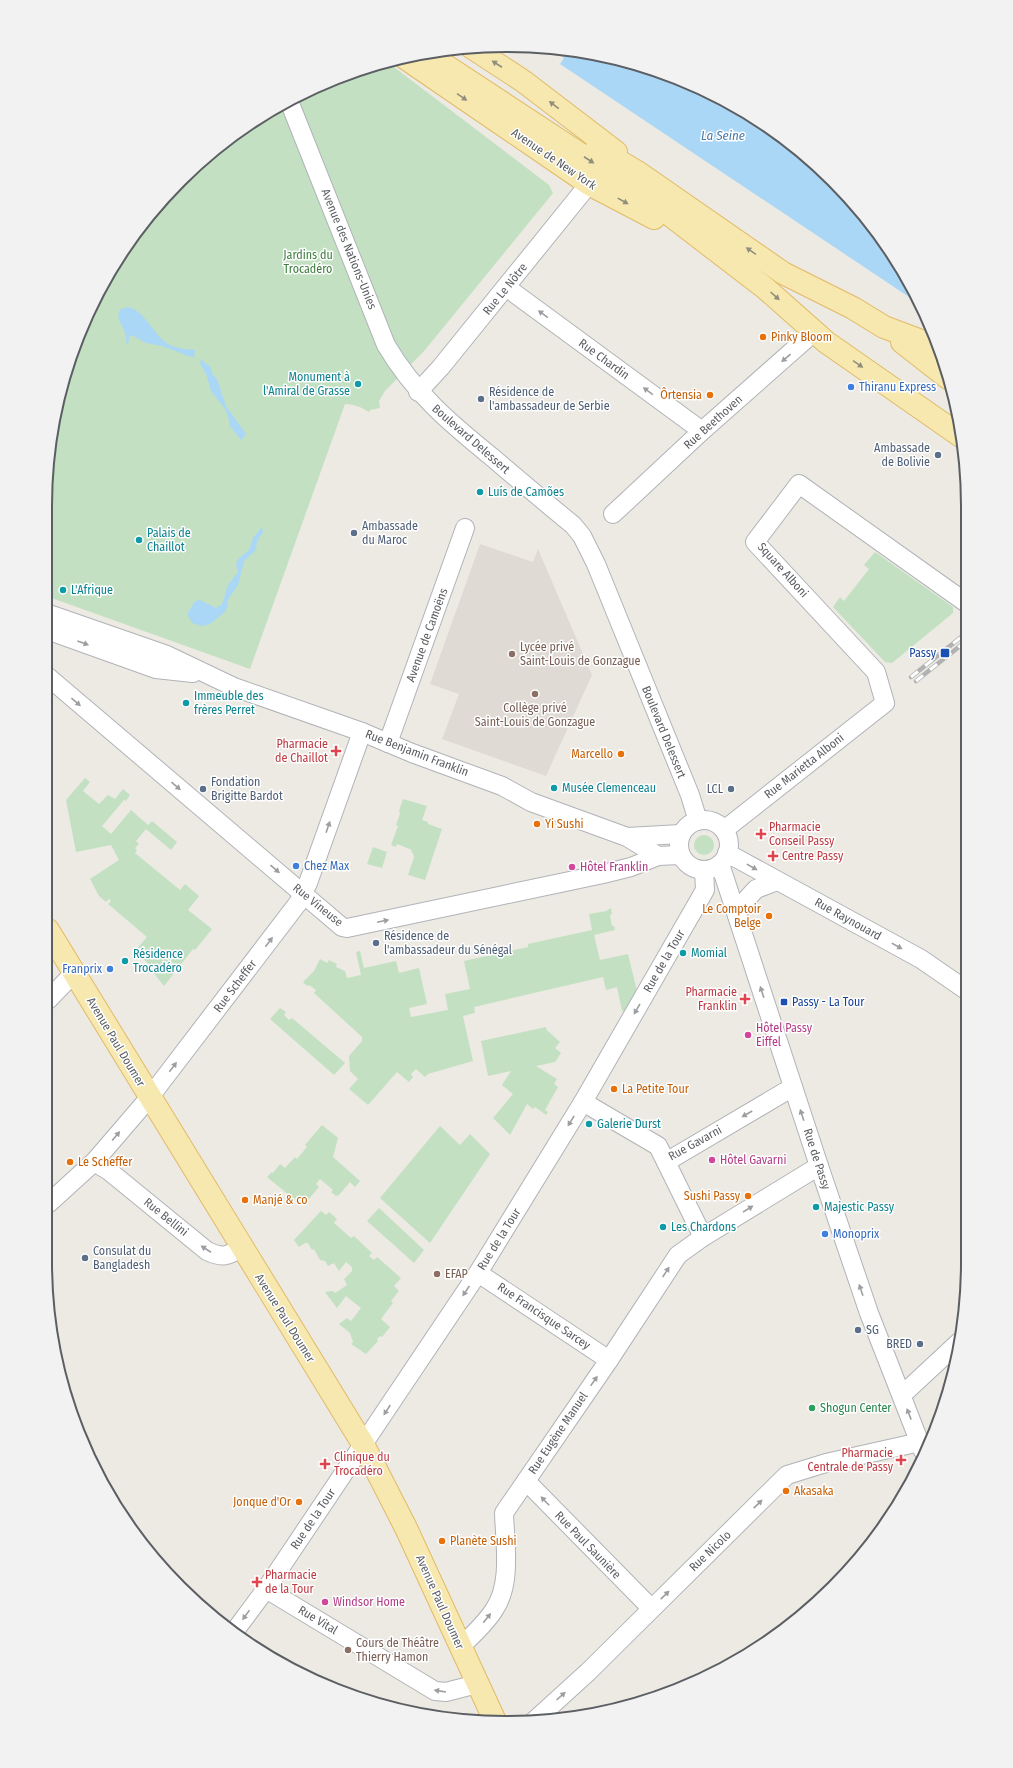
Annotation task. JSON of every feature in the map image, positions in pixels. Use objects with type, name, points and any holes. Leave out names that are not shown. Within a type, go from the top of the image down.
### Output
[{"type":"main road","points":[[480,53],[519,79],[607,144],[639,173]]},
{"type":"main road","points":[[451,56],[502,90],[639,173],[783,273],[852,308],[884,327],[941,372]]},
{"type":"main road","name":"Avenue de New York","points":[[434,58],[653,202],[765,288],[826,342],[954,431]]},
{"type":"main road","name":"Avenue de New York","points":[[411,62],[589,184],[711,247]]},
{"type":"main road","points":[[884,327],[931,346]]},
{"type":"main road","name":"Avenue Paul Doumer","points":[[52,937],[149,1098],[363,1444],[381,1476],[406,1528],[492,1716]]},
{"type":"street","name":"Avenue des Nations-Unies","points":[[291,106],[386,345],[399,368],[418,392]]},
{"type":"street","name":"Rue Le Nôtre","points":[[418,392],[441,367],[589,184]]},
{"type":"street","name":"Rue Chardin","points":[[506,287],[702,431]]},
{"type":"street","name":"Rue Beethoven","points":[[613,514],[702,431],[814,332]]},
{"type":"street","name":"Boulevard Delessert","points":[[418,392],[445,419],[573,525],[582,536],[596,564],[690,795],[698,821]]},
{"type":"street","name":"Square Alboni","points":[[885,703],[876,672],[755,542],[799,484],[961,599]]},
{"type":"street","name":"Avenue de Camoëns","points":[[388,743],[465,528]]},
{"type":"street","name":"Rue Benjamin Franklin","points":[[52,615],[167,655],[204,674],[253,694],[362,732],[502,786],[531,802],[627,837],[658,856]]},
{"type":"street","name":"Rue Benjamin Franklin","points":[[52,632],[156,669],[204,674]]},
{"type":"street","name":"Rue Vineuse","points":[[52,680],[342,927],[347,928],[603,874],[631,867],[658,856],[680,855]]},
{"type":"street","name":"Rue Marietta Alboni","points":[[724,830],[885,703]]},
{"type":"street","name":"Rue Scheffer","points":[[52,1200],[94,1162],[149,1098],[298,903],[303,894],[362,732]]},
{"type":"street","points":[[717,862],[691,866],[680,855],[679,845],[681,834],[688,825],[698,821],[712,822],[724,830],[728,841],[705,890],[728,888]]},
{"type":"street","name":"Rue Benjamin Franklin","points":[[627,837],[681,834]]},
{"type":"street","name":"Rue Raynouard","points":[[717,862],[777,881],[921,959],[961,987]]},
{"type":"street","name":"Rue de Passy","points":[[717,862],[737,914],[819,1166],[869,1313],[922,1445]]},
{"type":"street","points":[[737,914],[745,901],[756,889],[777,881]]},
{"type":"street","name":"Rue de la Tour","points":[[237,1627],[266,1589],[478,1273],[583,1102],[705,890]]},
{"type":"street","points":[[52,996],[74,973]]},
{"type":"street","name":"Rue Gavarni","points":[[583,1102],[658,1146],[666,1162],[793,1087]]},
{"type":"street","name":"Rue Bellini","points":[[94,1162],[109,1171],[207,1251],[221,1256],[231,1254],[241,1247]]},
{"type":"street","points":[[666,1162],[703,1237]]},
{"type":"street","name":"Rue Eugène Manuel","points":[[460,1647],[475,1633],[495,1609],[502,1592],[506,1572],[504,1513],[609,1360],[678,1254],[819,1166]]},
{"type":"street","name":"Rue Francisque Sarcey","points":[[478,1273],[609,1360]]},
{"type":"street","points":[[902,1395],[952,1348]]},
{"type":"street","name":"Rue Nicolo","points":[[541,1714],[588,1672],[787,1475],[826,1463],[921,1446]]},
{"type":"street","name":"Rue Paul Saunière","points":[[526,1481],[651,1608]]},
{"type":"street","name":"Rue Vital","points":[[266,1589],[435,1691],[446,1692],[478,1684]]},
{"type":"shaded area","name":"Lycée privé Saint-Louis de Gonzague","points":[[480,544],[533,562],[538,549],[592,675],[546,776],[442,739],[459,694],[430,684]]},
{"type":"green space","name":"Jardins du Trocadéro","points":[[393,66],[549,185],[553,193],[425,350],[385,391],[379,401],[380,408],[370,410],[369,412],[357,406],[345,404],[250,669],[52,598],[53,477],[56,447],[67,389],[76,360],[87,333],[99,305],[113,279],[146,230],[185,185],[230,146],[279,113],[305,99],[333,87],[360,76]]},
{"type":"green space","points":[[875,552],[953,607],[953,613],[892,663],[885,662],[833,607],[840,597],[844,601],[869,569],[864,565]]},
{"type":"green space","points":[[85,778],[90,782],[83,791],[99,804],[108,795],[115,799],[123,789],[130,795],[102,826],[111,834],[131,810],[148,825],[152,821],[177,842],[171,850],[146,829],[136,841],[139,844],[135,848],[137,850],[135,853],[180,890],[185,884],[199,896],[188,910],[212,929],[195,950],[193,949],[164,986],[152,971],[154,969],[135,951],[147,937],[108,904],[111,901],[109,899],[106,902],[99,896],[90,879],[119,860],[111,845],[76,852],[66,800]]},
{"type":"green space","points":[[403,799],[427,806],[422,820],[442,829],[425,880],[408,875],[414,857],[413,853],[411,852],[412,850],[397,844],[396,847],[391,845],[398,826],[396,825]]},
{"type":"green space","points":[[704,835],[711,838],[714,845],[711,852],[704,855],[697,852],[694,845],[697,838]]},
{"type":"green space","points":[[373,847],[387,852],[382,868],[367,864]]},
{"type":"green space","points":[[611,908],[612,914],[610,915],[612,926],[614,926],[615,930],[594,935],[600,960],[628,954],[637,991],[625,1012],[622,1011],[617,987],[606,990],[603,977],[474,1007],[475,1013],[463,1016],[473,1061],[428,1074],[425,1077],[416,1069],[411,1074],[413,1077],[409,1082],[397,1072],[368,1105],[349,1089],[358,1079],[350,1071],[349,1056],[362,1041],[362,1037],[314,993],[316,990],[309,985],[307,986],[303,982],[314,971],[320,959],[327,963],[329,960],[337,964],[336,967],[345,971],[347,978],[361,975],[356,952],[360,951],[364,968],[396,961],[399,973],[419,968],[427,1004],[409,1008],[411,1017],[448,1010],[445,994],[470,989],[464,961],[528,947],[528,944],[592,930],[589,914],[606,911]]},
{"type":"green space","points":[[280,1008],[286,1012],[284,1015],[289,1020],[292,1018],[345,1063],[334,1075],[270,1019]]},
{"type":"green space","points":[[546,1027],[547,1031],[560,1042],[555,1048],[561,1053],[555,1062],[536,1066],[557,1079],[554,1084],[558,1087],[545,1110],[548,1112],[546,1115],[535,1107],[533,1109],[527,1104],[510,1135],[493,1118],[513,1094],[502,1085],[511,1071],[488,1076],[481,1041]]},
{"type":"green space","points":[[322,1125],[338,1138],[333,1157],[360,1181],[355,1187],[350,1182],[339,1195],[336,1196],[331,1192],[333,1190],[320,1179],[316,1184],[319,1187],[308,1200],[305,1198],[300,1204],[267,1177],[272,1172],[273,1173],[280,1164],[285,1168],[295,1157],[297,1159],[307,1147],[305,1145]]},
{"type":"green space","points":[[440,1126],[460,1145],[470,1134],[490,1154],[430,1243],[380,1198]]},
{"type":"green space","points":[[379,1208],[424,1250],[414,1263],[367,1221]]},
{"type":"green space","points":[[321,1211],[326,1215],[329,1212],[337,1219],[334,1223],[351,1238],[354,1236],[372,1253],[369,1256],[374,1260],[377,1257],[401,1278],[394,1286],[399,1291],[391,1301],[393,1303],[381,1319],[390,1327],[382,1337],[380,1336],[377,1339],[378,1341],[366,1354],[351,1344],[353,1342],[350,1333],[339,1324],[347,1318],[351,1321],[361,1308],[346,1296],[337,1308],[325,1292],[333,1291],[335,1293],[347,1285],[344,1279],[352,1271],[352,1267],[346,1262],[339,1271],[334,1263],[328,1266],[325,1261],[320,1260],[314,1249],[312,1250],[308,1243],[305,1243],[299,1247],[294,1240]]},
{"type":"water","name":"La Seine","points":[[560,55],[624,67],[653,76],[708,99],[759,129],[806,165],[828,185],[848,207],[884,254],[910,298],[560,64],[564,58]]},
{"type":"water","points":[[128,307],[134,309],[140,314],[159,336],[170,345],[195,350],[194,358],[162,346],[146,343],[132,335],[129,337],[128,346],[126,335],[118,315],[121,309]]},
{"type":"water","points":[[201,359],[210,366],[213,375],[217,379],[226,406],[246,434],[241,440],[230,426],[225,409],[211,391],[206,374],[200,364]]},
{"type":"water","points":[[262,527],[263,532],[257,541],[256,550],[244,561],[238,585],[227,601],[228,605],[225,612],[210,624],[202,626],[192,623],[187,614],[195,601],[200,600],[216,608],[222,604],[228,585],[238,572],[236,565],[238,559],[249,550],[253,538]]},
{"type":"railway","points":[[911,677],[961,637]]},
{"type":"railway","points":[[916,681],[961,645]]},
{"type":"place","name":"Pinky Bloom","points":[[763,337]]},
{"type":"place","name":"Monument à l'Amiral de Grasse","points":[[358,384]]},
{"type":"place","name":"Thiranu Express","points":[[851,387]]},
{"type":"place","name":"Ôrtensia","points":[[710,395]]},
{"type":"place","name":"Résidence de l'ambassadeur de Serbie","points":[[481,399]]},
{"type":"place","name":"Ambassade de Bolivie","points":[[938,455]]},
{"type":"place","name":"Luís de Camões","points":[[480,492]]},
{"type":"place","name":"Ambassade du Maroc","points":[[354,533]]},
{"type":"place","name":"Palais de Chaillot","points":[[139,540]]},
{"type":"place","name":"L'Afrique","points":[[63,590]]},
{"type":"place","name":"Passy","points":[[945,653]]},
{"type":"place","name":"Lycée privé Saint-Louis de Gonzague","points":[[512,654]]},
{"type":"place","name":"Collège privé Saint-Louis de Gonzague","points":[[535,694]]},
{"type":"place","name":"Immeuble des frères Perret","points":[[186,703]]},
{"type":"place","name":"Pharmacie de Chaillot","points":[[336,751]]},
{"type":"place","name":"Marcello","points":[[621,754]]},
{"type":"place","name":"Musée Clemenceau","points":[[554,788]]},
{"type":"place","name":"Fondation Brigitte Bardot","points":[[203,789]]},
{"type":"place","name":"LCL","points":[[731,789]]},
{"type":"place","name":"Yi Sushi","points":[[537,824]]},
{"type":"place","name":"Pharmacie Conseil Passy","points":[[761,834]]},
{"type":"place","name":"Centre Passy","points":[[773,856]]},
{"type":"place","name":"Chez Max","points":[[296,866]]},
{"type":"place","name":"Hôtel Franklin","points":[[572,867]]},
{"type":"place","name":"Le Comptoir Belge","points":[[769,916]]},
{"type":"place","name":"Résidence de l'ambassadeur du Sénégal","points":[[376,943]]},
{"type":"place","name":"Momial","points":[[683,953]]},
{"type":"place","name":"Résidence Trocadéro","points":[[125,961]]},
{"type":"place","name":"Franprix","points":[[110,969]]},
{"type":"place","name":"Pharmacie Franklin","points":[[745,999]]},
{"type":"place","name":"Passy - La Tour","points":[[784,1002]]},
{"type":"place","name":"Hôtel Passy Eiffel","points":[[748,1035]]},
{"type":"place","name":"La Petite Tour","points":[[614,1089]]},
{"type":"place","name":"Galerie Durst","points":[[589,1124]]},
{"type":"place","name":"Hôtel Gavarni","points":[[712,1160]]},
{"type":"place","name":"Le Scheffer","points":[[70,1162]]},
{"type":"place","name":"Sushi Passy","points":[[748,1196]]},
{"type":"place","name":"Manjé & co","points":[[245,1200]]},
{"type":"place","name":"Majestic Passy","points":[[816,1207]]},
{"type":"place","name":"Les Chardons","points":[[663,1227]]},
{"type":"place","name":"Monoprix","points":[[825,1234]]},
{"type":"place","name":"Consulat du Bangladesh","points":[[85,1258]]},
{"type":"place","name":"EFAP","points":[[437,1274]]},
{"type":"place","name":"SG","points":[[858,1330]]},
{"type":"place","name":"BRED","points":[[920,1344]]},
{"type":"place","name":"Shogun Center","points":[[812,1408]]},
{"type":"place","name":"Pharmacie Centrale de Passy","points":[[901,1460]]},
{"type":"place","name":"Clinique du Trocadéro","points":[[325,1464]]},
{"type":"place","name":"Akasaka","points":[[786,1491]]},
{"type":"place","name":"Jonque d'Or","points":[[299,1502]]},
{"type":"place","name":"Planète Sushi","points":[[442,1541]]},
{"type":"place","name":"Pharmacie de la Tour","points":[[257,1582]]},
{"type":"place","name":"Windsor Home","points":[[325,1602]]},
{"type":"place","name":"Cours de Théâtre Thierry Hamon","points":[[348,1650]]}]
